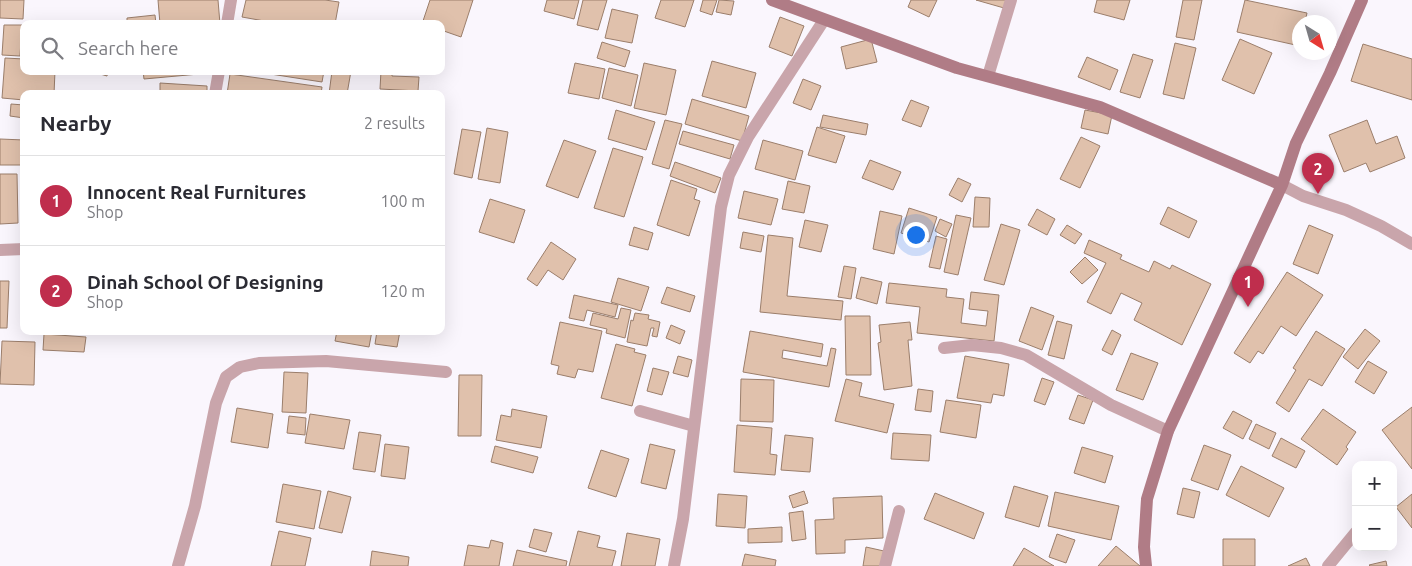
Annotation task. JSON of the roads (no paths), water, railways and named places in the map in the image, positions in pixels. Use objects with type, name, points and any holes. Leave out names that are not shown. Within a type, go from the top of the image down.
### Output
[{"type":"street","points":[[228,20],[231,0]]},
{"type":"street","points":[[772,0],[790,3],[824,20],[958,68],[1100,107],[1282,184],[1303,196],[1355,214],[1412,244]]},
{"type":"street","points":[[988,76],[1011,0]]},
{"type":"street","points":[[1146,566],[1144,547],[1147,499],[1168,431],[1282,184],[1296,143],[1330,73],[1362,0]]},
{"type":"street","points":[[674,566],[683,519],[721,207],[730,175],[748,138],[824,20]]},
{"type":"street","points":[[216,90],[218,75]]},
{"type":"street","points":[[0,250],[20,249]]},
{"type":"street","points":[[944,348],[972,344],[1001,348],[1026,355],[1111,405],[1168,431]]},
{"type":"street","points":[[178,566],[195,506],[216,403],[226,377],[240,367],[259,363],[326,361],[446,372]]},
{"type":"street","points":[[640,411],[694,426]]},
{"type":"street","points":[[885,566],[899,511]]},
{"type":"street","points":[[1328,566],[1352,537]]},
{"type":"place","name":"Dinah School Of Designing","points":[[1318,194]]},
{"type":"place","name":"Innocent Real Furnitures","points":[[1248,307]]}]
